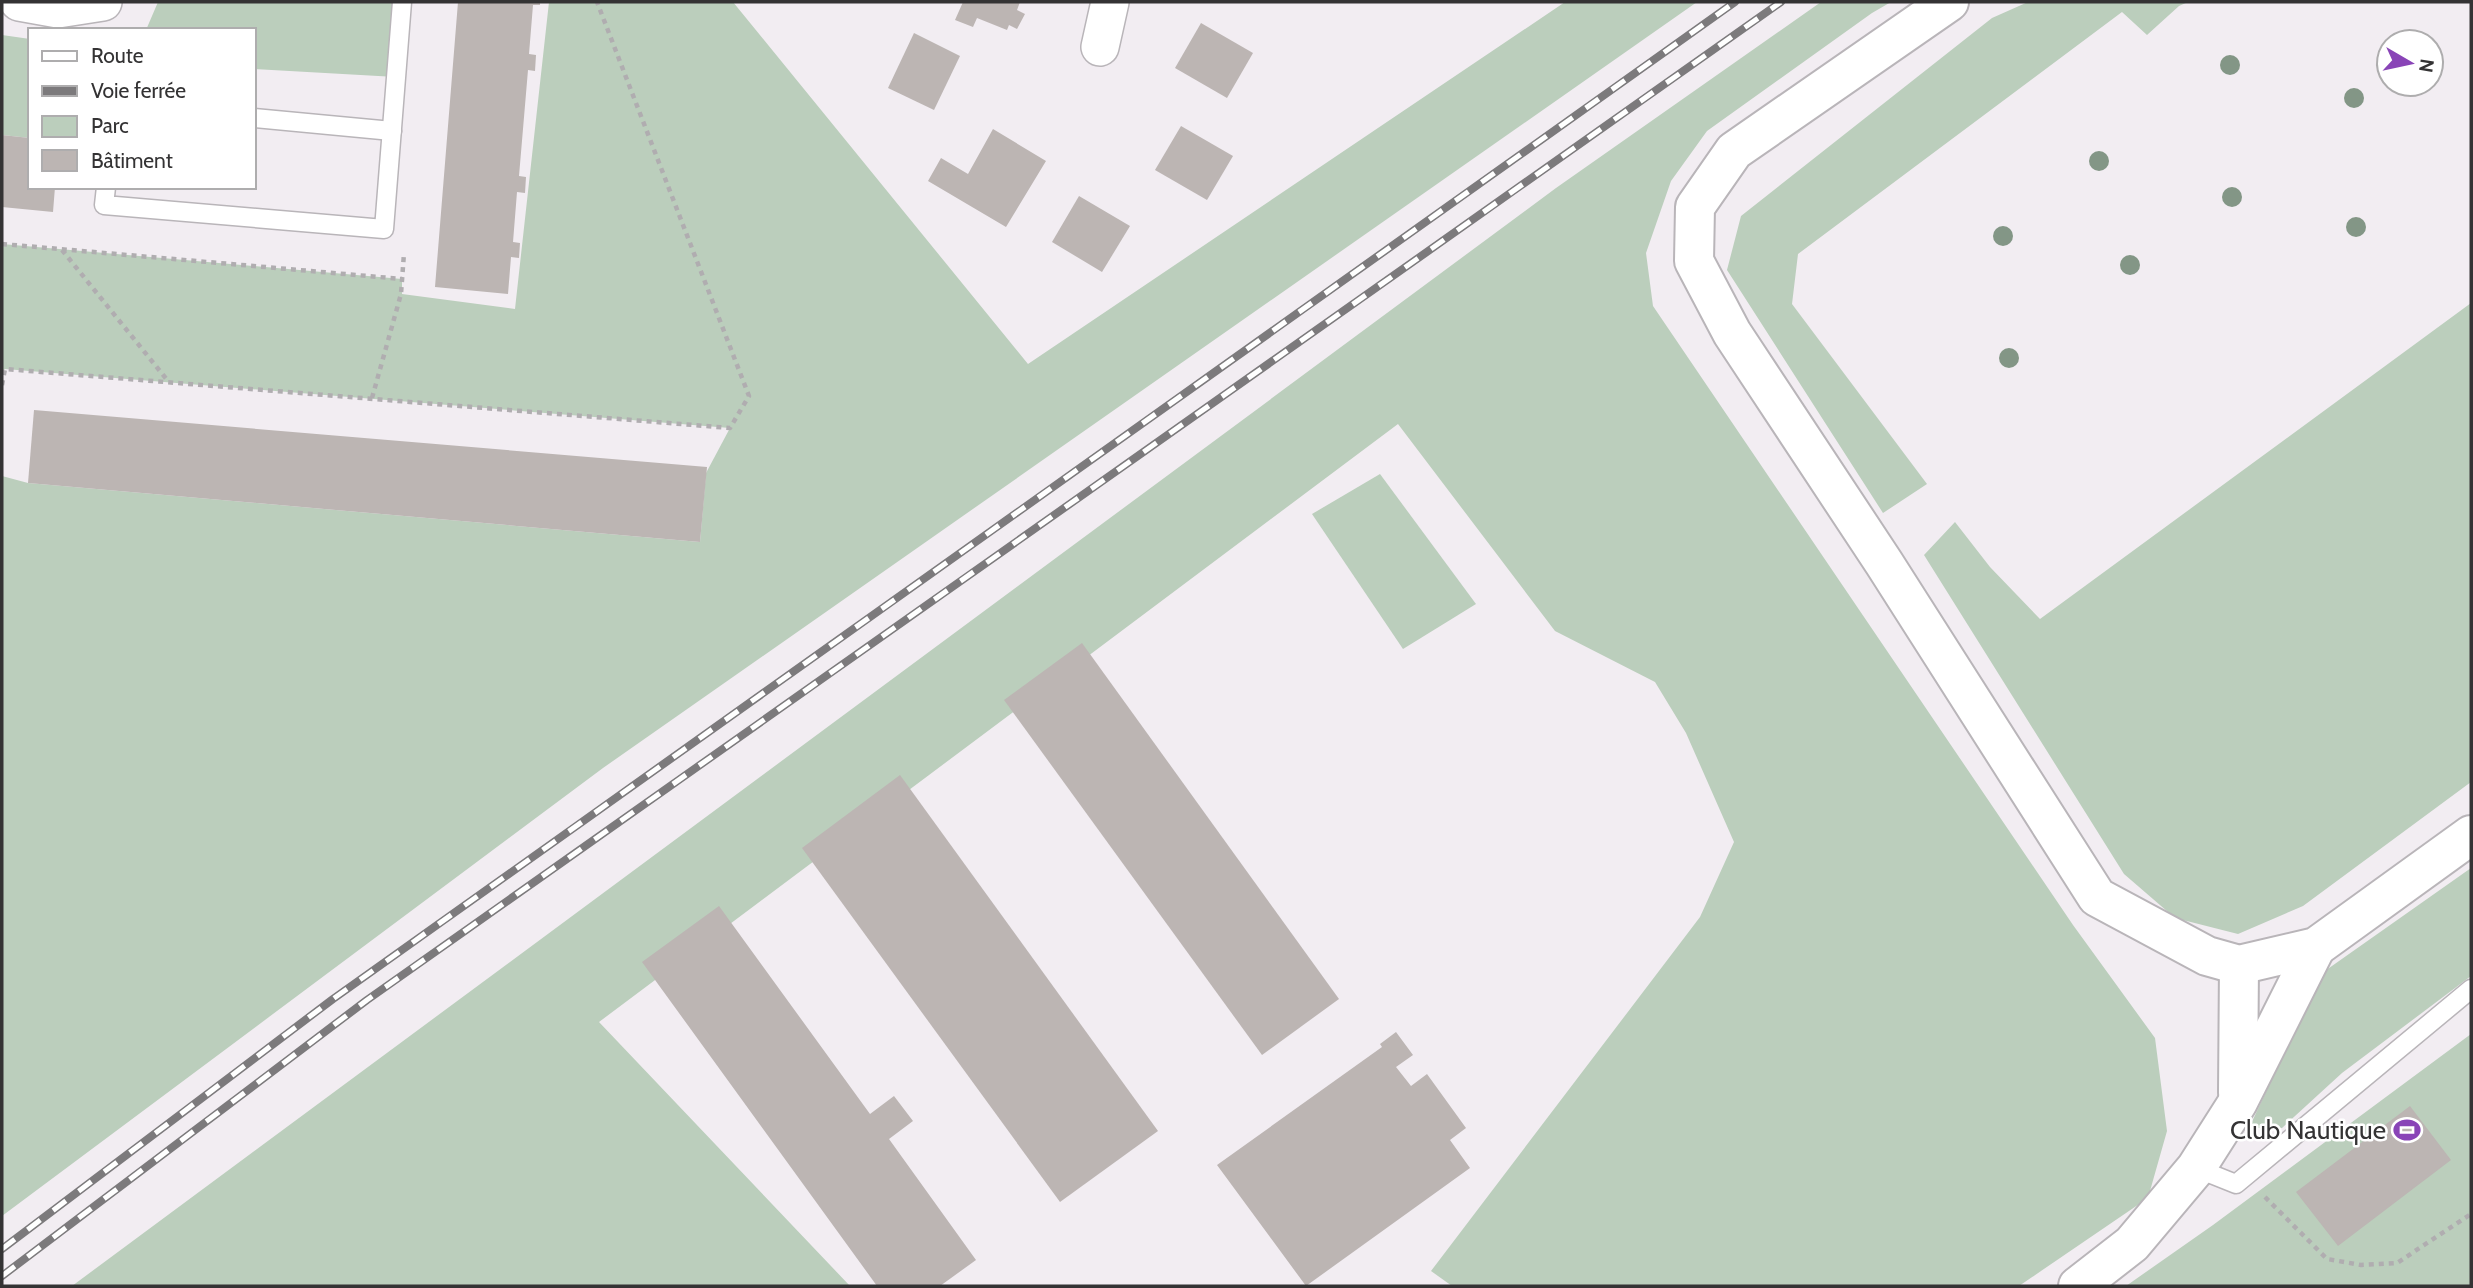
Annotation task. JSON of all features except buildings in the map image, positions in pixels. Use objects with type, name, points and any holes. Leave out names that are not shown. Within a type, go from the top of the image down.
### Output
[{"type":"street","points":[[19,2],[58,9],[103,2]]},
{"type":"street","points":[[1100,47],[1110,2]]},
{"type":"street","points":[[1949,2],[1734,151],[1695,207],[1694,261],[1732,333],[1884,563],[2096,897],[2207,956],[2239,965],[2316,947],[2471,835]]},
{"type":"street","points":[[2078,1286],[2132,1244],[2196,1168],[2238,1102],[2316,947]]},
{"type":"street","points":[[2238,1102],[2239,965]]},
{"type":"lane","points":[[106,189],[104,205],[384,229],[402,2]]},
{"type":"lane","points":[[256,118],[392,131]]},
{"type":"lane","points":[[2196,1168],[2236,1184],[2471,989]]},
{"type":"path","points":[[2,386],[5,369],[730,428],[749,396],[597,2]]},
{"type":"path","points":[[2,244],[402,279]]},
{"type":"path","points":[[62,250],[168,382]]},
{"type":"path","points":[[2236,1184],[2262,1193],[2327,1259],[2361,1265],[2397,1264],[2471,1214]]},
{"type":"green space","points":[[158,2],[402,2],[396,77],[256,69],[256,28],[147,28]]},
{"type":"green space","points":[[549,2],[733,2],[1028,364],[1565,2],[1697,2],[603,768],[2,1216],[2,476],[28,483],[700,542],[706,473],[730,428],[5,369],[2,372],[2,244],[402,279],[402,294],[515,309]]},
{"type":"green space","points":[[1821,2],[1891,2],[1707,131],[1671,181],[1646,253],[1653,306],[2073,925],[2155,1038],[2167,1131],[2148,1198],[2019,1286],[1452,1286],[1431,1271],[1700,917],[1734,842],[1686,733],[1655,682],[1555,631],[1398,424],[599,1022],[850,1286],[72,1286],[1556,188]]},
{"type":"green space","points":[[2028,2],[2188,2],[2179,6],[2147,35],[2122,12],[1798,254],[1792,304],[1927,484],[1883,513],[1727,270],[1741,216],[1992,18]]},
{"type":"green space","points":[[2,35],[28,39],[28,138],[2,135]]},
{"type":"green space","points":[[2471,303],[2471,782],[2303,906],[2238,934],[2175,918],[2124,874],[1924,555],[1955,522],[1990,567],[2040,619]]},
{"type":"green space","points":[[1380,474],[1476,604],[1403,649],[1312,514]]},
{"type":"green space","points":[[2471,868],[2471,976],[2342,1073],[2282,1128],[2249,1128],[2322,973]]},
{"type":"green space","name":"Club Nautique","points":[[2471,1034],[2471,1286],[2126,1286],[2213,1225]]},
{"type":"railway","points":[[2,1249],[333,999],[1735,2]]},
{"type":"railway","points":[[2,1276],[367,1000],[1781,2]]},
{"type":"place","name":"Club Nautique","points":[[2407,1130]]}]
